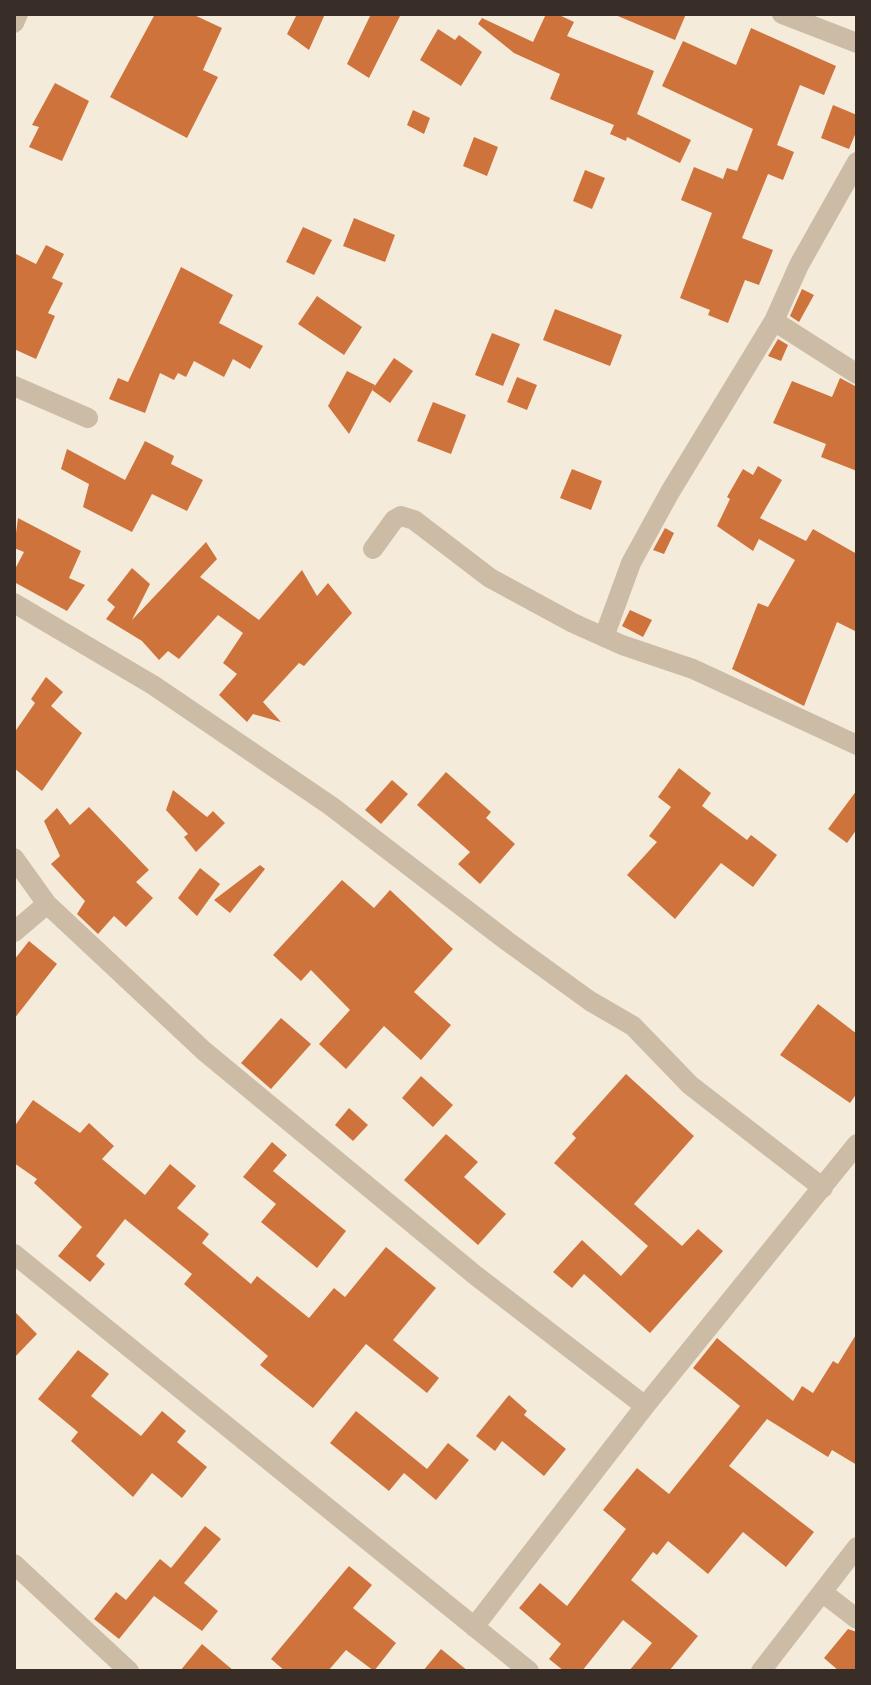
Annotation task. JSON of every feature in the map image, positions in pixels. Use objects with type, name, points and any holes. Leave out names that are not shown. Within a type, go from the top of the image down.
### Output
[{"type":"street","points":[[14,23],[18,14]]},
{"type":"street","points":[[782,14],[857,43]]},
{"type":"street","points":[[604,637],[631,563],[774,321],[799,265],[857,162]]},
{"type":"street","points":[[774,321],[857,374]]},
{"type":"street","points":[[14,386],[88,418]]},
{"type":"street","points":[[373,549],[394,520],[401,516],[414,520],[490,578],[604,637],[693,669],[857,745]]},
{"type":"street","points":[[14,603],[153,685],[331,806],[507,941],[590,1001],[633,1026],[690,1085],[823,1188]]},
{"type":"street","points":[[14,858],[47,904],[204,1051],[475,1275],[645,1406]]},
{"type":"street","points":[[14,932],[47,904]]},
{"type":"street","points":[[474,1627],[645,1406],[857,1144]]},
{"type":"street","points":[[14,1254],[529,1671]]},
{"type":"street","points":[[761,1671],[857,1547]]},
{"type":"street","points":[[14,1564],[129,1671]]},
{"type":"street","points":[[822,1592],[857,1619]]},
{"type":"building","points":[[155,14],[192,14],[222,28],[203,70],[218,77],[187,138],[110,97]]},
{"type":"building","points":[[297,14],[325,14],[309,50],[287,34]]},
{"type":"building","points":[[371,14],[401,14],[369,78],[347,64]]},
{"type":"building","points":[[546,14],[557,14],[574,22],[567,36],[654,71],[637,114],[691,140],[680,163],[627,137],[626,141],[610,134],[614,125],[550,99],[560,74],[514,53],[478,24],[482,18],[533,42]]},
{"type":"building","points":[[613,14],[686,14],[675,40]]},
{"type":"building","points":[[751,28],[836,66],[824,95],[800,85],[777,145],[794,152],[783,180],[768,174],[742,238],[773,250],[759,285],[745,280],[728,323],[708,315],[710,310],[680,298],[712,213],[681,200],[694,167],[723,179],[727,168],[737,171],[753,129],[662,86],[683,41],[736,65]]},
{"type":"building","points":[[438,29],[455,40],[459,35],[482,52],[461,86],[420,60]]},
{"type":"building","points":[[55,83],[89,101],[62,161],[29,147],[39,127],[32,125]]},
{"type":"building","points":[[833,105],[857,115],[857,130],[849,149],[821,138]]},
{"type":"building","points":[[413,110],[430,118],[424,134],[407,125]]},
{"type":"building","points":[[474,137],[498,147],[487,176],[463,166]]},
{"type":"building","points":[[585,170],[605,178],[592,209],[573,201]]},
{"type":"building","points":[[354,218],[395,235],[385,262],[343,246]]},
{"type":"building","points":[[303,227],[332,240],[314,275],[286,262]]},
{"type":"building","points":[[46,245],[64,254],[52,278],[63,283],[48,313],[55,316],[36,359],[14,349],[14,253],[36,264]]},
{"type":"building","points":[[181,267],[233,295],[219,323],[263,346],[250,369],[233,359],[224,377],[194,361],[186,377],[178,373],[174,380],[160,373],[145,413],[109,399],[118,378],[128,382]]},
{"type":"building","points":[[802,289],[814,295],[799,322],[790,316]]},
{"type":"building","points":[[317,296],[362,327],[344,355],[298,324]]},
{"type":"building","points":[[555,309],[622,335],[610,366],[543,340]]},
{"type":"building","points":[[492,333],[520,344],[503,386],[475,375]]},
{"type":"building","points":[[778,339],[788,345],[781,361],[768,356]]},
{"type":"building","points":[[394,358],[413,371],[390,403],[372,390]]},
{"type":"building","points":[[347,371],[375,385],[349,434],[328,406]]},
{"type":"building","points":[[517,377],[537,385],[527,410],[507,402]]},
{"type":"building","points":[[840,378],[857,387],[857,471],[821,457],[826,444],[773,423],[792,381],[832,397]]},
{"type":"building","points":[[433,402],[466,415],[451,454],[417,441]]},
{"type":"building","points":[[145,441],[174,456],[171,464],[203,480],[187,511],[152,494],[132,532],[83,507],[89,484],[61,469],[67,449],[125,480]]},
{"type":"building","points":[[758,466],[782,480],[760,518],[806,541],[813,529],[857,554],[857,632],[837,622],[804,706],[732,669],[758,603],[768,607],[795,560],[759,539],[753,551],[717,526],[730,499],[727,497],[743,469],[753,475]]},
{"type":"building","points":[[572,469],[602,481],[591,510],[560,498]]},
{"type":"building","points":[[18,518],[81,551],[69,578],[85,585],[67,611],[14,582],[14,571],[24,552],[14,548]]},
{"type":"building","points":[[665,528],[674,533],[664,554],[653,550]]},
{"type":"building","points":[[206,542],[217,559],[200,577],[259,620],[302,570],[317,596],[328,583],[352,613],[304,666],[299,663],[263,702],[281,722],[253,714],[247,722],[219,695],[237,674],[223,663],[243,633],[218,615],[179,659],[168,651],[159,660],[142,641],[106,619],[115,607],[107,600],[132,568],[150,584],[132,620]]},
{"type":"building","points":[[630,610],[652,620],[643,637],[622,626]]},
{"type":"building","points":[[46,677],[63,692],[51,706],[82,733],[42,791],[14,768],[14,733],[35,703],[31,699]]},
{"type":"building","points":[[679,768],[711,793],[702,806],[747,840],[751,835],[777,855],[753,887],[721,863],[675,919],[627,875],[657,842],[649,836],[671,807],[658,797]]},
{"type":"building","points":[[446,772],[491,812],[486,818],[515,844],[480,884],[458,864],[470,852],[417,805]]},
{"type":"building","points":[[392,780],[408,794],[381,824],[365,810]]},
{"type":"building","points":[[173,790],[207,817],[213,811],[225,823],[196,852],[184,837],[188,834],[166,810]]},
{"type":"building","points":[[857,790],[857,829],[847,843],[828,829]]},
{"type":"building","points":[[89,807],[149,870],[136,882],[153,898],[126,927],[114,916],[98,934],[77,914],[85,901],[51,864],[60,856],[44,821],[57,808],[70,825]]},
{"type":"building","points":[[260,865],[265,869],[230,913],[214,900]]},
{"type":"building","points":[[200,868],[220,884],[197,916],[178,898]]},
{"type":"building","points":[[342,880],[374,908],[390,890],[453,949],[414,992],[451,1025],[421,1060],[384,1026],[346,1069],[319,1044],[350,1010],[311,970],[301,981],[273,955]]},
{"type":"building","points":[[29,941],[57,964],[14,1019],[14,960]]},
{"type":"building","points":[[818,1004],[857,1034],[857,1093],[850,1103],[780,1055]]},
{"type":"building","points":[[281,1018],[311,1044],[271,1089],[241,1063]]},
{"type":"building","points":[[626,1074],[694,1136],[634,1204],[682,1246],[698,1229],[723,1251],[650,1333],[584,1274],[572,1288],[553,1272],[582,1240],[621,1276],[648,1246],[554,1163],[576,1138],[572,1134]]},
{"type":"building","points":[[421,1076],[453,1105],[433,1127],[402,1098]]},
{"type":"building","points":[[33,1100],[80,1133],[89,1123],[114,1146],[102,1159],[145,1195],[170,1164],[196,1186],[177,1208],[209,1234],[202,1243],[251,1284],[257,1276],[309,1318],[334,1288],[345,1297],[386,1247],[436,1288],[393,1340],[439,1378],[427,1393],[366,1344],[313,1408],[260,1365],[268,1356],[184,1284],[192,1274],[125,1219],[96,1256],[105,1264],[90,1282],[58,1256],[82,1227],[34,1183],[37,1179],[14,1163],[14,1127]]},
{"type":"building","points":[[349,1108],[368,1125],[353,1141],[335,1125]]},
{"type":"building","points":[[446,1134],[478,1162],[464,1177],[506,1214],[478,1245],[404,1180]]},
{"type":"building","points":[[272,1142],[287,1155],[273,1171],[346,1231],[317,1268],[261,1222],[276,1204],[243,1177]]},
{"type":"building","points":[[14,1311],[37,1334],[14,1358]]},
{"type":"building","points":[[857,1333],[857,1465],[832,1450],[828,1457],[767,1419],[729,1466],[814,1532],[786,1567],[743,1532],[708,1574],[668,1541],[657,1555],[653,1552],[631,1580],[698,1636],[669,1671],[629,1671],[652,1643],[623,1620],[582,1671],[564,1671],[549,1659],[561,1644],[519,1608],[540,1583],[567,1606],[626,1529],[603,1510],[637,1468],[669,1494],[740,1406],[693,1368],[717,1338],[793,1401],[802,1386],[813,1393],[833,1361],[838,1364]]},
{"type":"building","points":[[78,1350],[109,1374],[91,1396],[141,1436],[162,1411],[186,1431],[177,1442],[207,1467],[182,1498],[152,1473],[133,1497],[71,1441],[78,1432],[38,1399]]},
{"type":"building","points":[[509,1395],[527,1411],[524,1415],[566,1449],[544,1476],[502,1441],[495,1451],[476,1436]]},
{"type":"building","points":[[356,1411],[427,1469],[448,1443],[469,1460],[436,1500],[404,1473],[389,1491],[330,1443]]},
{"type":"building","points":[[205,1526],[221,1539],[184,1583],[218,1611],[202,1631],[154,1596],[119,1639],[94,1619],[116,1592],[126,1600],[160,1559],[171,1568]]},
{"type":"building","points":[[349,1566],[372,1585],[353,1608],[396,1643],[374,1671],[346,1650],[328,1671],[285,1671],[271,1659]]},
{"type":"building","points":[[848,1629],[857,1632],[857,1671],[839,1671],[824,1658]]},
{"type":"building","points":[[202,1644],[234,1671],[180,1671]]},
{"type":"building","points":[[441,1649],[468,1671],[423,1671]]}]
